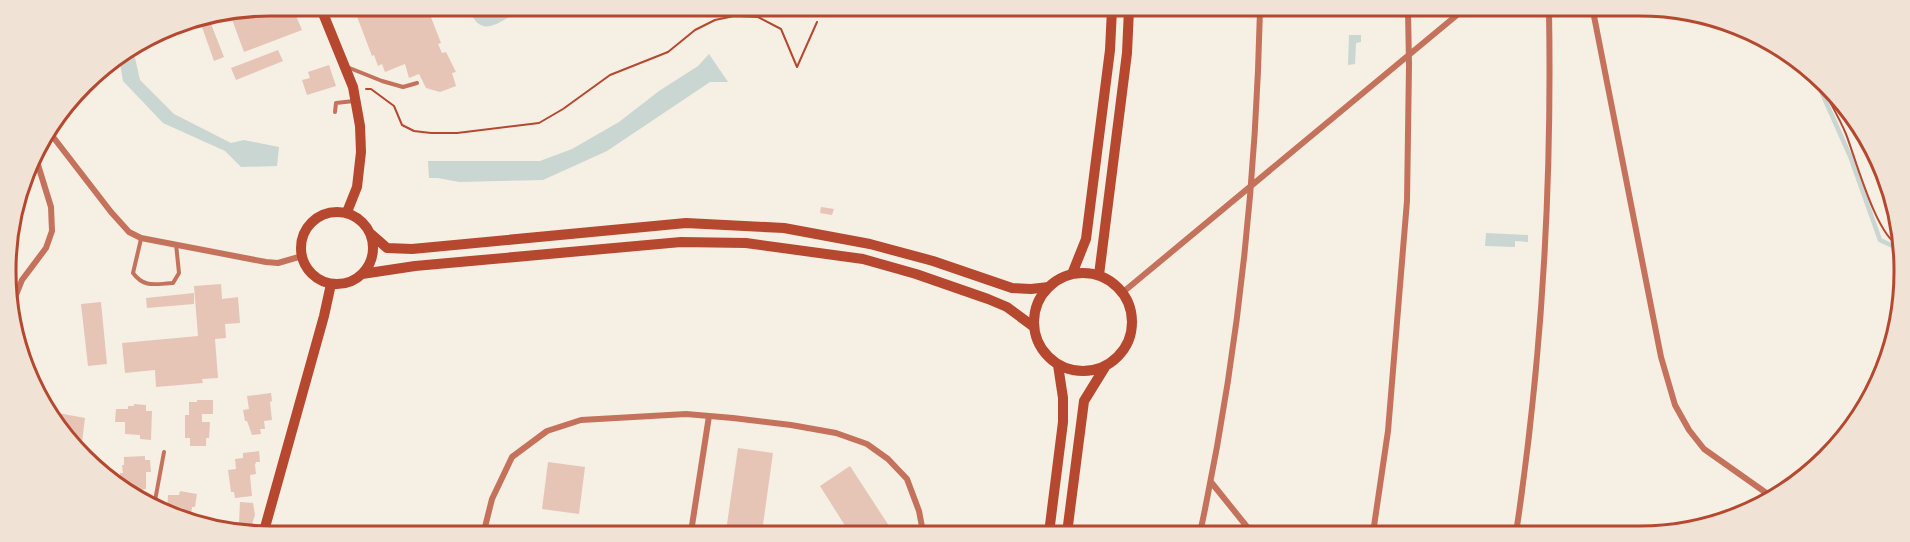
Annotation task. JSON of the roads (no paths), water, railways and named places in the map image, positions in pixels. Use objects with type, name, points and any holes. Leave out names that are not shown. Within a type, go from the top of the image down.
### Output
[{"type":"main road","points":[[324,16],[353,87],[360,126],[361,152],[357,187],[347,212]]},
{"type":"main road","points":[[1072,274],[1086,239],[1110,50],[1112,16]]},
{"type":"main road","points":[[1099,275],[1127,52],[1129,16]]},
{"type":"main road","points":[[372,234],[374,250],[369,265],[362,274],[342,284],[331,284],[318,279],[308,269],[302,256],[301,244],[312,222],[322,214],[334,211],[347,212],[362,220],[372,234],[387,248],[412,249],[686,223],[784,228],[870,244],[933,261],[1012,288],[1049,287]]},
{"type":"main road","points":[[362,274],[415,266],[681,242],[746,243],[863,259],[916,274],[1007,307],[1034,327]]},
{"type":"main road","points":[[1072,274],[1099,275],[1112,282],[1122,292],[1130,308],[1132,325],[1129,342],[1119,357],[1105,367],[1089,372],[1073,371],[1058,365],[1046,355],[1037,342],[1034,327],[1036,305],[1049,287],[1059,279],[1072,274]]},
{"type":"main road","points":[[265,526],[331,284]]},
{"type":"main road","points":[[1050,526],[1064,422],[1058,365]]},
{"type":"main road","points":[[1068,526],[1084,401],[1105,367]]},
{"type":"street","points":[[1202,526],[1211,482],[1243,276],[1252,184],[1260,16]]},
{"type":"street","points":[[1374,526],[1388,431],[1407,201],[1408,16]]},
{"type":"street","points":[[1122,292],[1456,16]]},
{"type":"street","points":[[1517,526],[1540,324],[1548,166],[1549,16]]},
{"type":"street","points":[[1594,16],[1661,357],[1675,405],[1689,430],[1704,449],[1765,492]]},
{"type":"street","points":[[54,138],[111,212],[129,232],[141,238],[266,262],[278,263],[302,256]]},
{"type":"street","points":[[17,291],[22,280],[46,248],[52,231],[51,207],[39,168]]},
{"type":"street","points":[[485,526],[492,499],[512,457],[547,431],[580,420],[686,414],[791,425],[836,433],[867,444],[888,459],[907,479],[922,526]]},
{"type":"street","points":[[692,526],[709,416]]},
{"type":"street","points":[[1211,482],[1246,526]]},
{"type":"lane","points":[[343,65],[403,87],[417,83]]},
{"type":"lane","points":[[335,112],[336,103],[355,101]]},
{"type":"lane","points":[[141,238],[133,273],[139,281],[149,285],[173,282],[179,273],[176,244]]},
{"type":"lane","points":[[156,498],[164,452]]},
{"type":"waterway","points":[[1823,95],[1850,156],[1880,240],[1892,246]]}]
